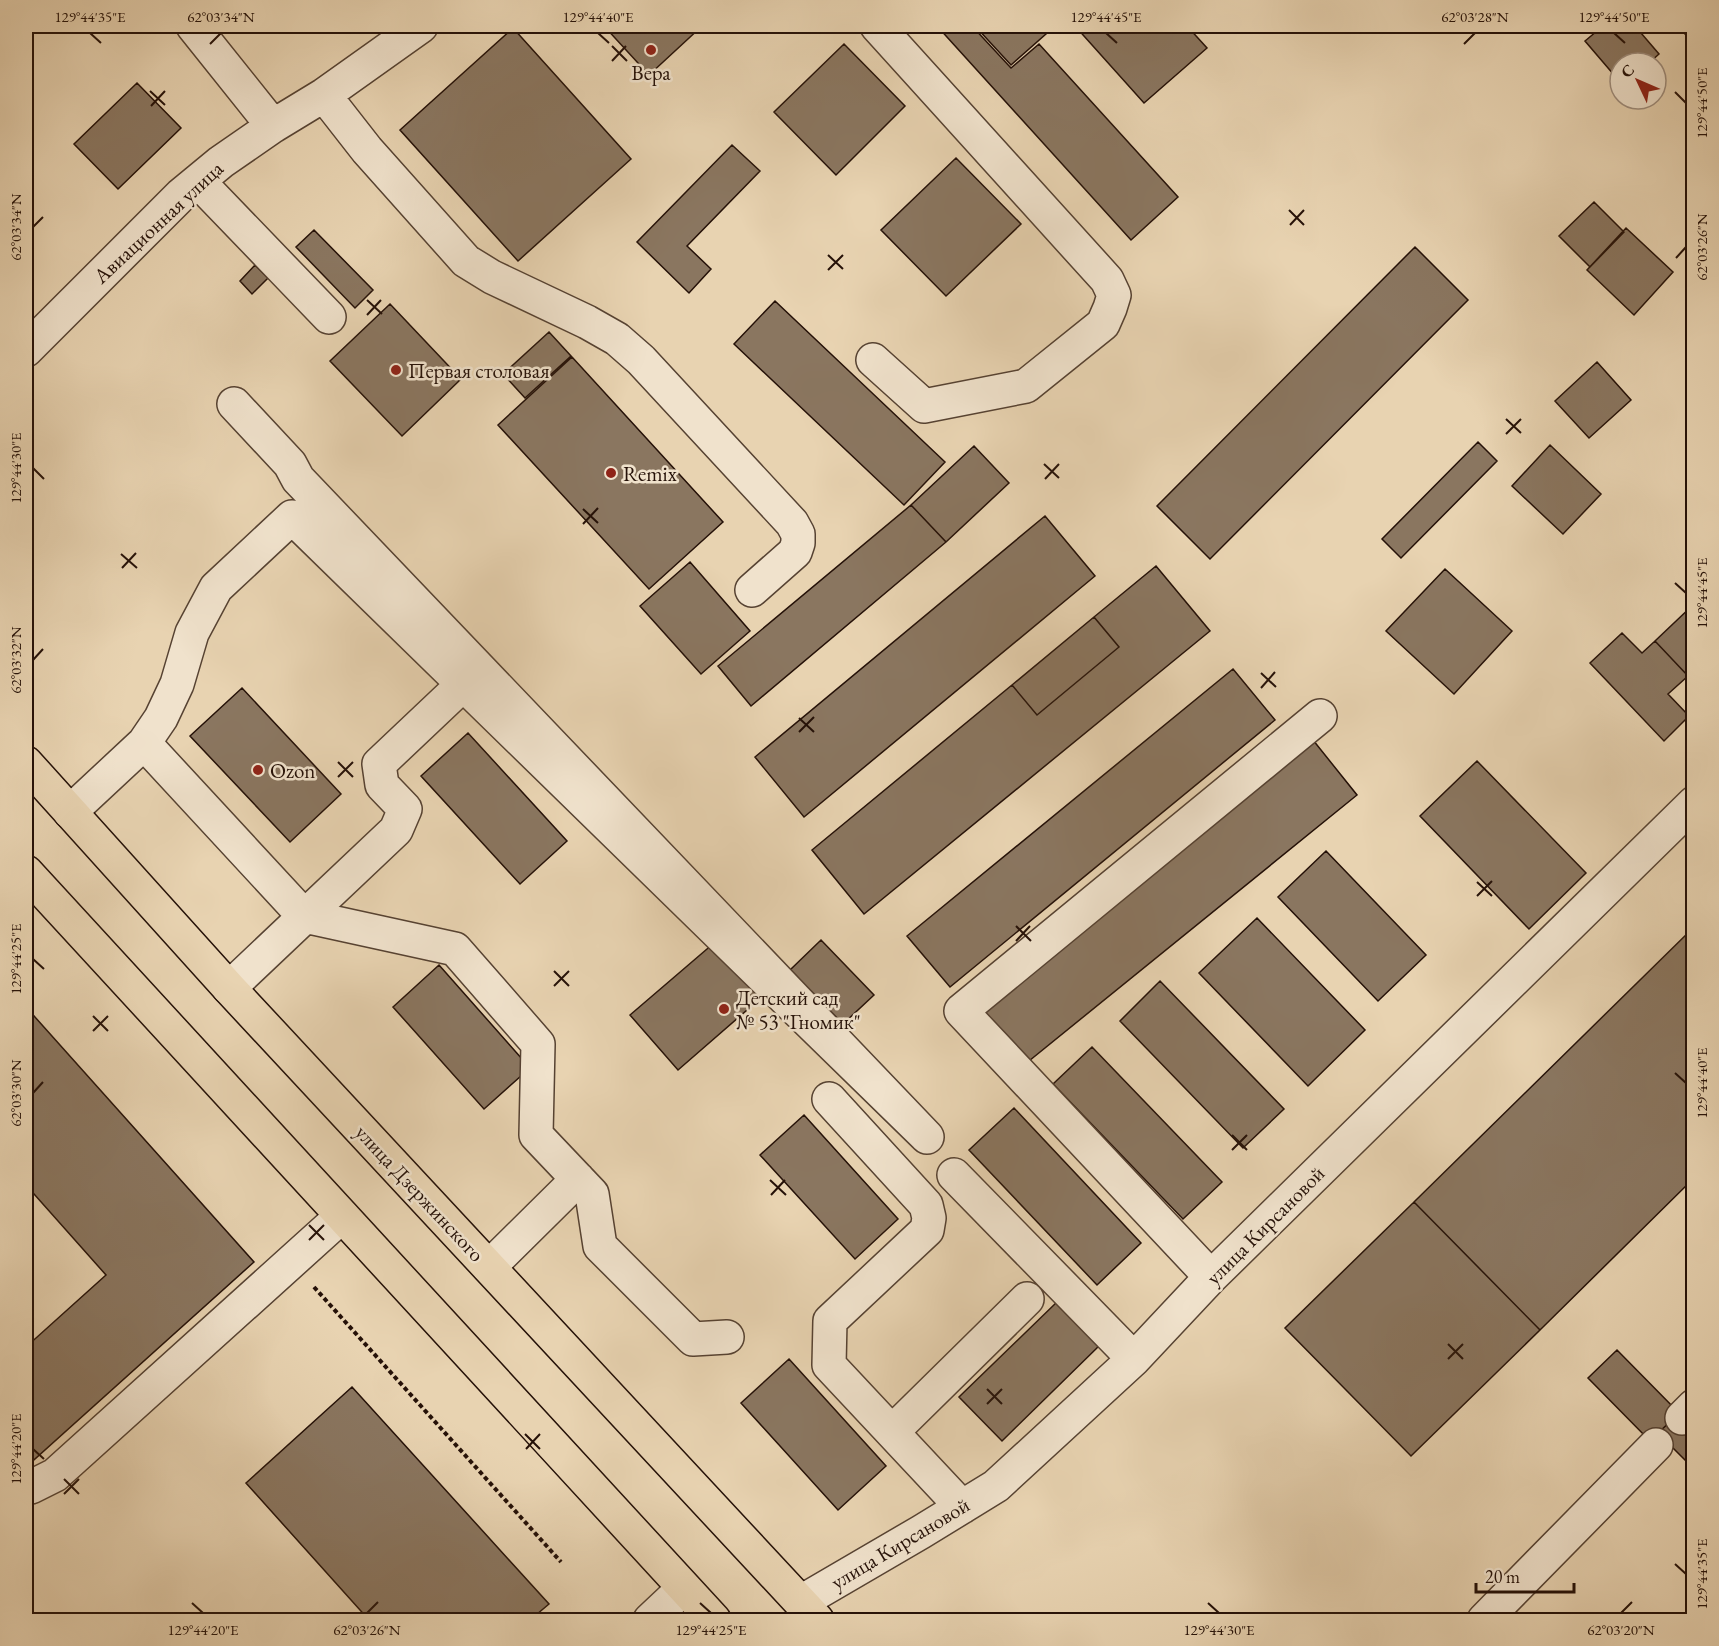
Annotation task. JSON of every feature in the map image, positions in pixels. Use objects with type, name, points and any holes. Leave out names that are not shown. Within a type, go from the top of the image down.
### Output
[{"type":"main road","name":"улица Дзержинского","points":[[26,763],[229,988],[809,1611]]},
{"type":"main road","points":[[26,872],[714,1620]]},
{"type":"street","points":[[193,26],[273,126]]},
{"type":"street","name":"Авиационная улица","points":[[26,350],[181,195],[221,162],[273,126],[324,95],[388,35],[421,26]]},
{"type":"street","points":[[873,360],[924,406],[1026,386],[1103,324],[1114,295],[1107,280],[877,26]]},
{"type":"street","points":[[324,95],[367,150],[466,261],[492,277],[587,322],[617,339],[641,360],[792,523],[798,534],[795,552],[752,590]]},
{"type":"street","points":[[198,181],[329,317]]},
{"type":"street","points":[[234,404],[290,464],[298,479],[927,1137]]},
{"type":"street","points":[[70,812],[144,743],[161,718],[177,684],[192,633],[216,588],[292,517],[927,1137]]},
{"type":"street","points":[[472,676],[927,1137]]},
{"type":"street","points":[[472,676],[582,792]]},
{"type":"street","points":[[229,988],[396,830],[405,809],[382,785],[379,764],[472,676]]},
{"type":"street","points":[[1212,1277],[961,1011],[1320,716]]},
{"type":"street","points":[[144,743],[304,916],[455,949],[538,1044],[536,1135],[592,1194],[600,1246],[693,1339],[727,1337]]},
{"type":"street","name":"улица Кирсановой","points":[[809,1611],[996,1486],[1134,1359],[1212,1277],[1694,802]]},
{"type":"street","points":[[829,1099],[926,1205],[929,1218],[927,1230],[830,1321],[829,1365],[962,1507]]},
{"type":"street","points":[[954,1175],[1134,1359]]},
{"type":"street","points":[[489,1267],[578,1179]]},
{"type":"street","points":[[26,1487],[31,1487],[56,1475],[342,1216]]},
{"type":"street","points":[[892,1432],[1027,1299]]},
{"type":"street","points":[[1484,1620],[1656,1445]]},
{"type":"street","points":[[650,1620],[684,1588]]},
{"type":"path","points":[[291,1262],[561,1562]]},
{"type":"building","name":"Вера","points":[[604,26],[702,26],[649,75]]},
{"type":"building","points":[[937,26],[972,26],[1011,68],[1039,44],[1178,197],[1131,240]]},
{"type":"building","points":[[975,26],[1055,26],[1011,65]]},
{"type":"building","points":[[1075,26],[1187,26],[1207,48],[1144,103]]},
{"type":"building","points":[[1603,26],[1635,26],[1656,51],[1608,51],[1608,68],[1585,41]]},
{"type":"building","points":[[1677,26],[1694,26],[1694,34],[1689,38]]},
{"type":"building","points":[[513,28],[631,159],[518,261],[400,130]]},
{"type":"building","points":[[844,44],[905,106],[836,175],[774,112]]},
{"type":"building","points":[[137,83],[181,128],[118,189],[74,144]]},
{"type":"building","points":[[732,145],[760,171],[687,246],[711,269],[689,293],[637,242]]},
{"type":"building","points":[[956,158],[1021,224],[946,296],[881,230]]},
{"type":"building","points":[[1594,202],[1624,232],[1590,267],[1559,236]]},
{"type":"building","points":[[1626,228],[1673,272],[1634,315],[1587,270]]},
{"type":"building","points":[[314,230],[373,290],[355,308],[296,247]]},
{"type":"building","points":[[1415,247],[1468,300],[1210,559],[1157,506]]},
{"type":"building","points":[[255,265],[268,278],[252,294],[240,281]]},
{"type":"building","points":[[775,301],[945,462],[904,505],[734,344]]},
{"type":"building","name":"Первая столовая","points":[[390,304],[461,379],[402,436],[330,361]]},
{"type":"building","points":[[549,332],[571,356],[525,398],[503,374]]},
{"type":"building","name":"Remix","points":[[572,357],[723,522],[649,589],[498,425]]},
{"type":"building","points":[[1597,362],[1631,400],[1589,438],[1555,401]]},
{"type":"building","points":[[1478,442],[1497,461],[1401,558],[1382,539]]},
{"type":"building","points":[[1550,445],[1601,494],[1563,534],[1512,486]]},
{"type":"building","points":[[974,446],[1009,483],[946,542],[911,505]]},
{"type":"building","points":[[911,505],[946,542],[751,706],[718,666]]},
{"type":"building","points":[[1045,516],[1095,576],[804,817],[755,757]]},
{"type":"building","points":[[690,562],[750,631],[701,674],[640,606]]},
{"type":"building","points":[[1156,566],[1210,631],[864,914],[812,850],[1012,685],[1037,715],[1119,647],[1094,617]]},
{"type":"building","points":[[1445,569],[1512,631],[1454,694],[1386,631]]},
{"type":"building","points":[[1694,604],[1694,670],[1688,676],[1655,641]]},
{"type":"building","points":[[1094,617],[1119,647],[1037,715],[1012,685]]},
{"type":"building","points":[[1622,633],[1642,653],[1655,641],[1688,676],[1668,694],[1689,716],[1664,741],[1590,663]]},
{"type":"building","points":[[1233,669],[1275,720],[950,987],[907,936]]},
{"type":"building","points":[[242,688],[341,794],[290,842],[190,736]]},
{"type":"building","points":[[468,733],[567,841],[520,884],[421,776]]},
{"type":"building","points":[[1313,740],[1357,795],[1024,1065],[979,1010]]},
{"type":"building","points":[[1477,761],[1586,873],[1529,929],[1420,816]]},
{"type":"building","points":[[1326,851],[1426,955],[1378,1001],[1278,897]]},
{"type":"building","points":[[1257,918],[1365,1030],[1308,1086],[1199,973]]},
{"type":"building","points":[[1694,927],[1694,1178],[1540,1330],[1414,1202]]},
{"type":"building","points":[[821,940],[874,995],[843,1024],[790,970]]},
{"type":"building","points":[[714,943],[762,997],[678,1070],[630,1015]]},
{"type":"building","points":[[439,965],[530,1068],[484,1109],[393,1007]]},
{"type":"building","points":[[1160,981],[1284,1109],[1243,1148],[1120,1021]]},
{"type":"building","points":[[26,1007],[254,1262],[26,1467],[26,1347],[106,1275],[26,1185]]},
{"type":"building","points":[[1092,1047],[1222,1182],[1183,1219],[1053,1084]]},
{"type":"building","points":[[1014,1108],[1141,1243],[1097,1285],[969,1150]]},
{"type":"building","points":[[804,1115],[898,1219],[855,1259],[760,1155]]},
{"type":"building","points":[[1414,1202],[1540,1330],[1411,1456],[1285,1328]]},
{"type":"building","points":[[1059,1300],[1101,1344],[1002,1441],[959,1397]]},
{"type":"building","points":[[1617,1350],[1679,1413],[1650,1441],[1588,1378]]},
{"type":"building","points":[[789,1359],[886,1466],[838,1510],[741,1403]]},
{"type":"building","points":[[352,1387],[549,1604],[530,1620],[369,1620],[246,1483]]},
{"type":"building","points":[[1673,1419],[1694,1439],[1694,1469],[1658,1433]]},
{"type":"place","name":"Вера","points":[[651,50]]},
{"type":"place","name":"Первая столовая","points":[[396,370]]},
{"type":"place","name":"Remix","points":[[611,473]]},
{"type":"place","name":"Ozon","points":[[258,770]]},
{"type":"place","name":"Детский сад № 53 \"Гномик\"","points":[[724,1009]]}]
